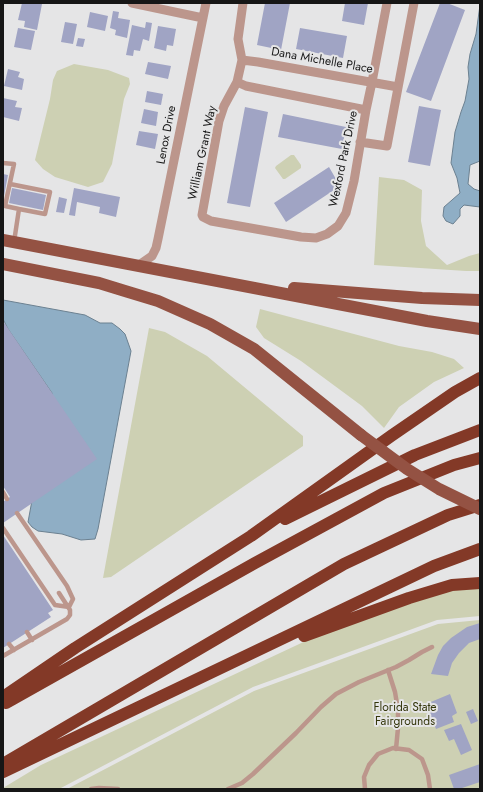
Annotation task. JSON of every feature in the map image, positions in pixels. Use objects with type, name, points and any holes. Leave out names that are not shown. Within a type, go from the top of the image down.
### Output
[{"type":"highway","points":[[3,697],[87,641],[251,536],[403,427],[455,392],[480,378]]},
{"type":"highway","points":[[251,536],[415,455],[480,430]]},
{"type":"highway","points":[[3,705],[255,563],[384,493],[454,465],[480,458]]},
{"type":"highway","points":[[3,764],[344,564],[448,515],[480,505]]},
{"type":"highway","points":[[3,772],[434,566],[480,549]]},
{"type":"highway","points":[[239,659],[409,598],[452,585],[480,583]]},
{"type":"main road","points":[[6,243],[57,250],[427,321],[480,329]]},
{"type":"main road","points":[[3,264],[125,290],[158,300],[210,324],[254,350],[407,469],[439,489],[480,508]]},
{"type":"main road","points":[[237,284],[414,297],[480,300]]},
{"type":"street","points":[[132,3],[203,18]]},
{"type":"street","name":"Lenox Drive","points":[[139,265],[152,256],[156,248],[206,3]]},
{"type":"street","name":"William Grant Way","points":[[202,215],[219,121],[224,106],[237,82],[242,60],[238,39],[243,3]]},
{"type":"street","name":"Wexford Park Drive","points":[[202,215],[211,221],[301,237],[316,238],[327,234],[338,226],[346,212],[354,181],[360,142],[387,3]]},
{"type":"street","points":[[360,142],[387,146],[414,3]]},
{"type":"street","name":"Dana Michelle Place","points":[[242,60],[398,87]]},
{"type":"street","points":[[237,82],[246,86],[366,110]]},
{"type":"lane","points":[[3,163],[14,164],[5,206],[45,214],[50,192],[10,184]]},
{"type":"lane","points":[[6,243],[19,209]]},
{"type":"lane","points":[[3,492],[7,499]]},
{"type":"lane","points":[[17,513],[67,586],[73,599],[69,608]]},
{"type":"lane","points":[[3,528],[55,605],[69,608]]},
{"type":"lane","points":[[3,656],[67,619],[70,615],[70,610],[60,593]]},
{"type":"lane","points":[[27,632],[32,640]]},
{"type":"lane","points":[[9,644],[14,650]]},
{"type":"lane","points":[[228,789],[242,783],[253,774],[336,694],[432,648]]},
{"type":"lane","points":[[388,670],[398,710],[396,749]]},
{"type":"lane","points":[[365,789],[364,777],[378,754],[393,748],[409,750],[422,759],[428,775],[430,789]]},
{"type":"lane","points":[[91,789],[118,789]]},
{"type":"green space","points":[[74,64],[108,70],[129,78],[130,84],[124,99],[112,164],[103,182],[88,187],[55,177],[43,169],[35,160],[50,99],[53,80],[57,71]]},
{"type":"green space","points":[[291,155],[294,155],[301,165],[301,168],[283,179],[275,168]]},
{"type":"green space","points":[[379,177],[404,180],[422,190],[421,221],[426,246],[447,265],[480,253],[480,271],[374,265]]},
{"type":"green space","points":[[260,309],[399,346],[432,352],[454,359],[464,368],[434,382],[399,407],[384,428],[362,406],[301,361],[264,338],[256,327]]},
{"type":"green space","points":[[149,328],[165,332],[207,356],[303,436],[303,446],[111,577],[103,578]]},
{"type":"green space","points":[[480,587],[480,616],[437,620],[253,687],[59,789],[3,789],[41,765],[312,638],[410,602],[453,590]]},
{"type":"green space","name":"Florida State Fairgrounds","points":[[480,620],[480,789],[67,789],[254,691],[438,624]]},
{"type":"water","points":[[480,5],[480,161],[470,165],[468,184],[474,189],[480,191],[480,207],[464,205],[460,209],[460,216],[453,224],[446,221],[443,216],[444,207],[460,193],[457,178],[451,163],[455,132],[465,101],[469,79],[468,67],[470,54],[476,34]]},
{"type":"water","points":[[3,300],[85,315],[100,323],[112,323],[125,334],[131,351],[95,539],[81,540],[62,534],[38,531],[28,522],[52,393],[8,329],[3,319]]},
{"type":"building","points":[[22,3],[42,4],[37,30],[24,27],[25,21],[18,20]]},
{"type":"building","points":[[265,3],[290,3],[281,50],[257,45]]},
{"type":"building","points":[[345,3],[368,3],[364,25],[342,21]]},
{"type":"building","points":[[440,3],[447,3],[465,10],[431,101],[406,92]]},
{"type":"building","points":[[113,11],[119,12],[118,18],[130,20],[127,38],[115,35],[116,30],[110,28]]},
{"type":"building","points":[[90,12],[108,16],[105,31],[87,27]]},
{"type":"building","points":[[65,22],[77,24],[73,44],[61,42]]},
{"type":"building","points":[[146,22],[152,23],[149,41],[143,39],[140,51],[134,50],[133,56],[126,55],[132,25],[145,28]]},
{"type":"building","points":[[158,26],[176,29],[173,46],[167,45],[166,51],[154,48]]},
{"type":"building","points":[[18,28],[35,31],[31,50],[14,47]]},
{"type":"building","points":[[300,28],[347,36],[343,58],[296,49]]},
{"type":"building","points":[[78,38],[85,39],[83,47],[76,46]]},
{"type":"building","points":[[148,62],[171,66],[168,79],[145,74]]},
{"type":"building","points":[[8,69],[20,72],[18,77],[24,79],[22,90],[4,86]]},
{"type":"building","points":[[147,91],[163,94],[161,105],[145,102]]},
{"type":"building","points":[[3,98],[17,101],[15,107],[22,108],[19,121],[3,117]]},
{"type":"building","points":[[419,106],[441,110],[430,166],[408,162]]},
{"type":"building","points":[[245,107],[268,112],[250,207],[227,203]]},
{"type":"building","points":[[144,109],[158,112],[156,126],[141,123]]},
{"type":"building","points":[[283,114],[346,127],[342,149],[278,137]]},
{"type":"building","points":[[139,131],[158,134],[155,149],[136,145]]},
{"type":"building","points":[[329,167],[340,186],[286,222],[274,203]]},
{"type":"building","points":[[3,174],[8,175],[4,196],[3,196]]},
{"type":"building","points":[[12,188],[46,195],[43,210],[9,203]]},
{"type":"building","points":[[74,188],[120,197],[116,217],[99,213],[100,207],[77,202],[75,216],[69,215]]},
{"type":"building","points":[[59,197],[67,199],[64,213],[56,212]]},
{"type":"building","points":[[3,321],[97,459],[3,523],[3,502],[10,497],[3,486]]},
{"type":"building","points":[[3,535],[53,610],[48,613],[51,617],[3,648]]},
{"type":"building","points":[[480,623],[480,639],[469,643],[459,653],[452,663],[448,676],[431,674],[443,646],[451,638],[467,627]]},
{"type":"building","points":[[450,694],[457,713],[452,716],[454,722],[436,729],[426,704]]},
{"type":"building","points":[[473,709],[478,721],[471,724],[466,712]]},
{"type":"building","points":[[461,724],[472,750],[461,755],[454,739],[449,741],[444,730]]},
{"type":"building","points":[[480,764],[480,782],[459,789],[454,789],[449,775]]}]
